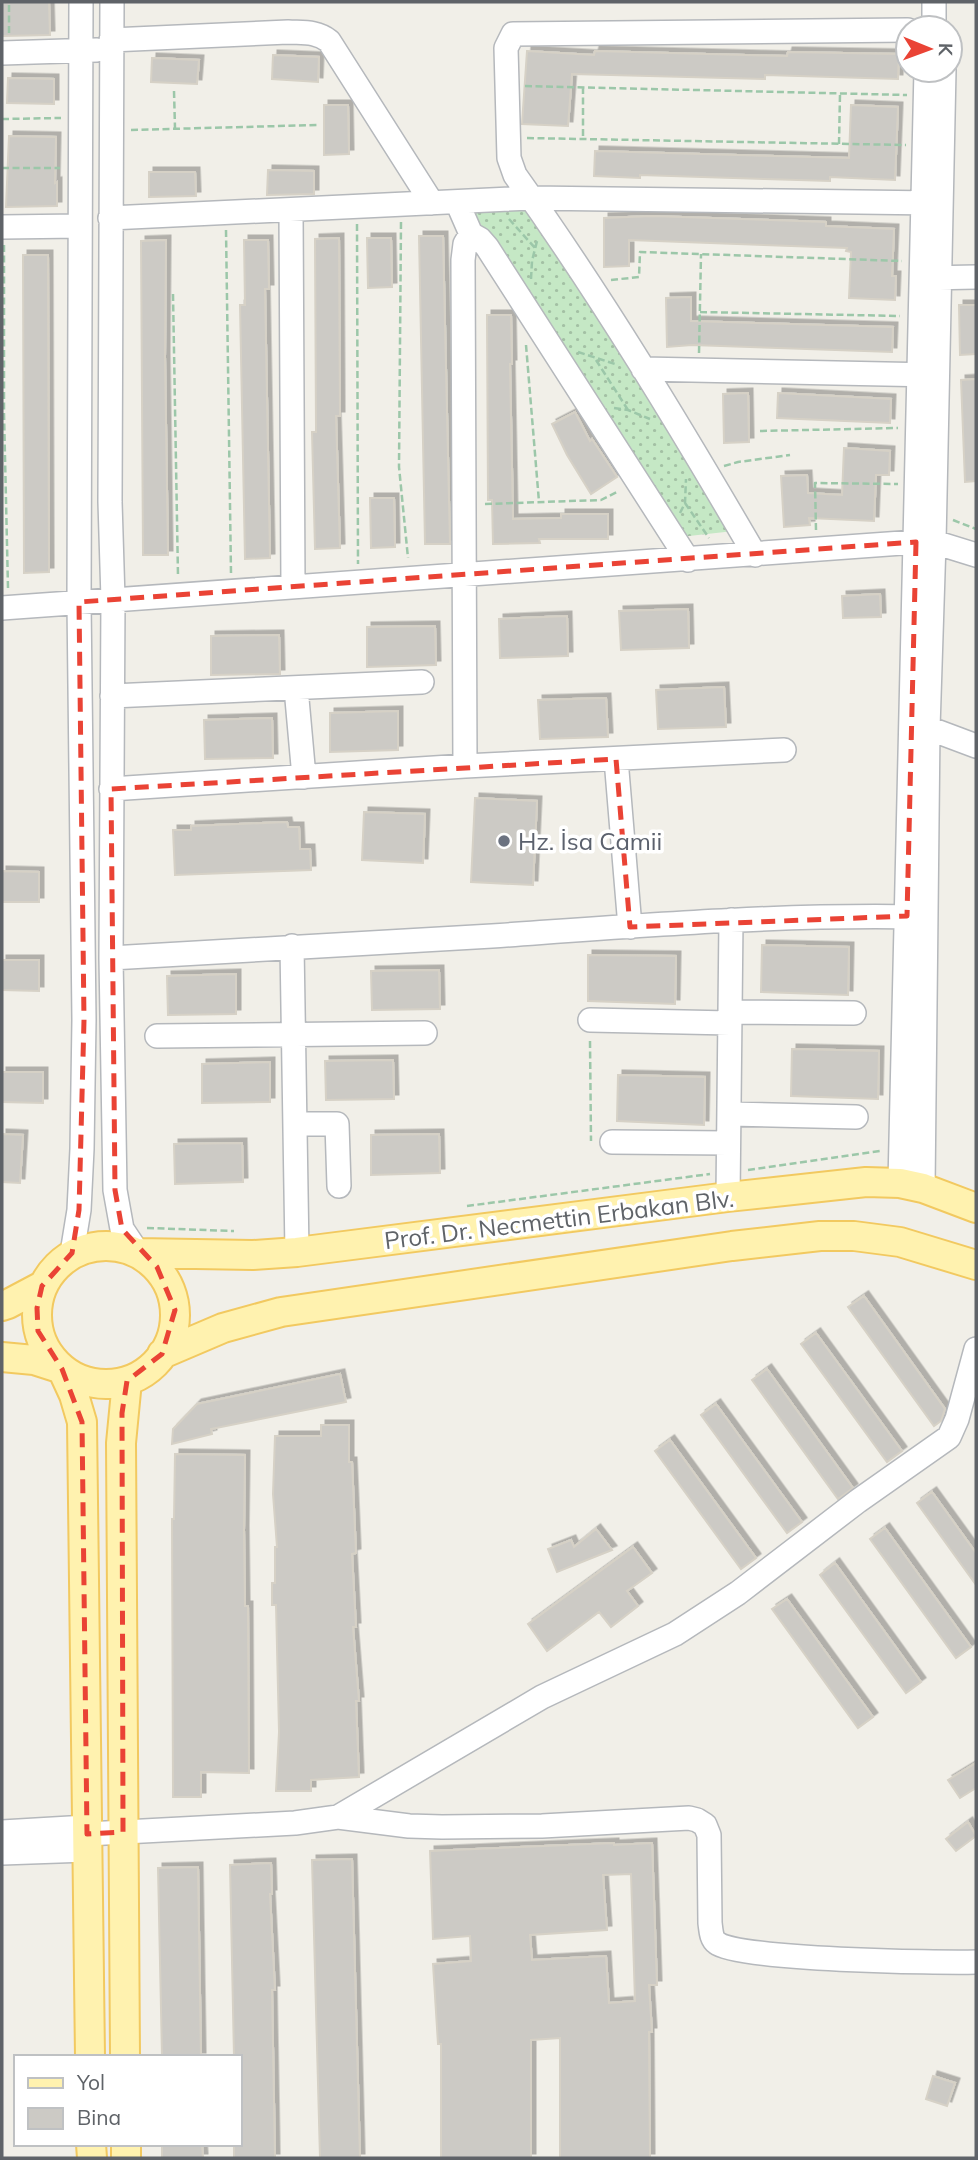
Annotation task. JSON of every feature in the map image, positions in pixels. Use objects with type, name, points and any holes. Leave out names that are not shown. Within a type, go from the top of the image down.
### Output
[{"type":"main road","name":"Prof. Dr. Necmettin Erbakan Blv.","points":[[138,1240],[253,1255],[354,1247],[728,1184],[866,1182],[911,1186],[976,1208]]},
{"type":"main road","name":"Prof. Dr. Necmettin Erbakan Blv.","points":[[162,1354],[223,1328],[281,1312],[704,1250],[820,1236],[854,1236],[900,1242],[976,1265]]},
{"type":"main road","points":[[2,1357],[34,1360],[62,1369],[82,1380],[104,1384],[127,1381],[147,1370],[162,1354],[173,1333],[175,1310],[169,1287],[138,1240],[116,1246],[94,1246],[72,1254],[54,1267],[42,1286],[37,1308],[38,1331],[47,1352],[62,1369],[82,1422],[90,2055]]},
{"type":"main road","points":[[2,1306],[42,1286]]},
{"type":"main road","points":[[125,2055],[121,1443],[127,1381]]},
{"type":"street","points":[[72,1254],[81,1173],[84,1020],[79,602],[81,2]]},
{"type":"street","points":[[112,2],[111,958],[117,1209],[122,1229],[138,1240]]},
{"type":"street","points":[[755,555],[696,470],[643,369],[515,175],[509,158],[506,48],[513,34],[894,30]]},
{"type":"street","points":[[5,53],[81,50],[111,44],[288,32],[313,33],[329,41],[432,203]]},
{"type":"street","points":[[927,84],[932,203]]},
{"type":"street","points":[[911,1186],[928,376],[923,273],[943,84]]},
{"type":"street","points":[[110,218],[531,198],[932,203]]},
{"type":"street","points":[[457,202],[471,234],[487,247],[688,560]]},
{"type":"street","points":[[291,211],[293,586]]},
{"type":"street","points":[[3,227],[80,226]]},
{"type":"street","points":[[465,766],[463,260],[465,244],[471,234]]},
{"type":"street","points":[[923,273],[976,277]]},
{"type":"street","points":[[643,369],[928,376]]},
{"type":"street","points":[[5,598],[79,602],[925,542],[976,555]]},
{"type":"street","points":[[916,917],[928,728],[925,542]]},
{"type":"street","points":[[112,696],[422,682]]},
{"type":"street","points":[[296,688],[304,777]]},
{"type":"street","points":[[928,728],[976,746]]},
{"type":"street","points":[[111,789],[465,766],[785,750]]},
{"type":"street","points":[[616,759],[630,927]]},
{"type":"street","points":[[111,958],[731,920],[916,917]]},
{"type":"street","points":[[728,1184],[731,920]]},
{"type":"street","points":[[292,946],[297,1252]]},
{"type":"street","points":[[590,1020],[853,1013]]},
{"type":"street","points":[[157,1036],[425,1032]]},
{"type":"street","points":[[729,1114],[856,1116]]},
{"type":"street","points":[[295,1124],[337,1124],[338,1186]]},
{"type":"street","points":[[612,1142],[728,1143]]},
{"type":"street","points":[[338,1816],[542,1697],[675,1634],[738,1593],[858,1501],[949,1437],[957,1419],[976,1349]]},
{"type":"street","points":[[2,1853],[123,1832],[295,1823],[338,1816],[409,1826],[442,1827],[542,1826],[677,1818],[697,1820],[705,1825],[709,1835],[710,1923],[712,1936],[717,1944],[758,1953],[918,1963],[976,1962]]},
{"type":"street","points":[[2,1832],[87,1837]]},
{"type":"path","points":[[5,53],[9,2]]},
{"type":"path","points":[[506,86],[914,95]]},
{"type":"path","points":[[583,87],[583,139]]},
{"type":"path","points":[[174,91],[175,128]]},
{"type":"path","points":[[839,144],[840,93]]},
{"type":"path","points":[[2,119],[64,118]]},
{"type":"path","points":[[124,130],[317,125]]},
{"type":"path","points":[[509,137],[912,145]]},
{"type":"path","points":[[2,167],[64,168]]},
{"type":"path","points":[[493,200],[535,248]]},
{"type":"path","points":[[401,205],[399,467],[408,561]]},
{"type":"path","points":[[358,207],[358,565]]},
{"type":"path","points":[[226,214],[231,573]]},
{"type":"path","points":[[531,283],[535,248],[539,235],[548,223]]},
{"type":"path","points":[[3,227],[5,598]]},
{"type":"path","points":[[587,283],[639,277],[640,252],[701,254],[923,273]]},
{"type":"path","points":[[699,370],[701,254]]},
{"type":"path","points":[[173,294],[178,576]]},
{"type":"path","points":[[700,312],[907,316]]},
{"type":"path","points":[[533,318],[525,331],[539,502]]},
{"type":"path","points":[[571,348],[596,360],[643,369]]},
{"type":"path","points":[[596,360],[628,410]]},
{"type":"path","points":[[593,412],[616,408],[628,410],[650,420]]},
{"type":"path","points":[[760,431],[905,428]]},
{"type":"path","points":[[669,530],[677,521],[696,470],[790,455]]},
{"type":"path","points":[[476,505],[601,500],[638,482]]},
{"type":"path","points":[[816,534],[815,483],[905,484]]},
{"type":"path","points":[[685,503],[709,540]]},
{"type":"path","points":[[590,1020],[590,1141],[612,1142]]},
{"type":"path","points":[[457,1208],[728,1184],[883,1149]]},
{"type":"path","points":[[138,1240],[239,1231]]},
{"type":"highlighted area","points":[[916,542],[907,916],[630,927],[616,759],[111,789],[115,1190],[122,1229],[157,1267],[175,1310],[162,1354],[127,1381],[122,1413],[123,1832],[87,1834],[82,1422],[62,1369],[38,1331],[37,1308],[42,1286],[72,1253],[79,1210],[84,1020],[79,602]]},
{"type":"green space","points":[[526,202],[734,531],[680,537],[471,209]]},
{"type":"building","points":[[2,2],[49,2],[50,35],[2,36]]},
{"type":"building","points":[[527,51],[594,55],[595,51],[787,56],[788,52],[894,54],[894,79],[572,74],[568,126],[522,124]]},
{"type":"building","points":[[273,55],[319,57],[318,82],[272,79]]},
{"type":"building","points":[[152,58],[199,60],[197,84],[151,82]]},
{"type":"building","points":[[8,78],[54,79],[54,104],[7,103]]},
{"type":"building","points":[[324,105],[348,105],[349,154],[324,155]]},
{"type":"building","points":[[851,105],[898,107],[895,180],[830,177],[830,181],[594,176],[595,151],[849,158]]},
{"type":"building","points":[[9,136],[56,137],[57,206],[6,207]]},
{"type":"building","points":[[268,170],[314,171],[314,194],[267,195]]},
{"type":"building","points":[[149,172],[195,172],[196,196],[149,197]]},
{"type":"building","points":[[652,216],[826,222],[826,226],[894,229],[892,276],[896,276],[895,300],[849,298],[851,252],[846,251],[847,248],[629,240],[629,266],[604,267],[604,218]]},
{"type":"building","points":[[419,236],[443,236],[450,544],[425,544]]},
{"type":"building","points":[[339,238],[340,416],[336,416],[340,548],[315,549],[312,432],[316,432],[315,239]]},
{"type":"building","points":[[367,238],[391,238],[392,287],[368,288]]},
{"type":"building","points":[[166,240],[168,555],[143,555],[141,241]]},
{"type":"building","points":[[244,240],[268,240],[269,289],[265,289],[270,558],[245,559],[240,305],[245,305]]},
{"type":"building","points":[[23,255],[48,255],[49,572],[24,573]]},
{"type":"building","points":[[691,297],[691,321],[893,327],[892,352],[692,345],[667,347],[666,298]]},
{"type":"building","points":[[959,305],[976,305],[976,354],[960,355]]},
{"type":"building","points":[[487,315],[511,315],[513,519],[561,518],[561,514],[608,514],[608,539],[539,539],[540,543],[493,544],[492,500],[488,500]]},
{"type":"building","points":[[976,379],[976,481],[965,482],[961,380]]},
{"type":"building","points":[[748,393],[749,442],[724,443],[723,394]]},
{"type":"building","points":[[778,393],[891,399],[890,423],[777,418]]},
{"type":"building","points":[[575,412],[590,441],[592,439],[617,477],[591,494],[552,424]]},
{"type":"building","points":[[844,448],[890,451],[889,475],[876,475],[874,521],[809,518],[810,525],[784,527],[781,476],[807,475],[808,493],[842,495]]},
{"type":"building","points":[[370,498],[394,498],[395,547],[371,548]]},
{"type":"building","points":[[880,594],[881,617],[843,618],[842,596]]},
{"type":"building","points":[[688,609],[689,648],[621,650],[619,611]]},
{"type":"building","points":[[567,616],[568,656],[500,658],[499,619]]},
{"type":"building","points":[[435,626],[436,665],[367,667],[367,627]]},
{"type":"building","points":[[279,635],[280,674],[211,675],[211,636]]},
{"type":"building","points":[[724,687],[726,727],[658,729],[656,690]]},
{"type":"building","points":[[606,698],[608,737],[540,739],[538,700]]},
{"type":"building","points":[[398,711],[398,750],[330,752],[330,713]]},
{"type":"building","points":[[272,718],[273,758],[205,759],[204,720]]},
{"type":"building","name":"Hz. İsa Camii","points":[[475,798],[537,801],[533,885],[471,882]]},
{"type":"building","points":[[364,812],[425,814],[423,863],[362,860]]},
{"type":"building","points":[[287,822],[288,827],[299,827],[300,849],[310,849],[311,870],[175,875],[173,830],[191,830],[191,826]]},
{"type":"building","points":[[2,871],[39,872],[39,902],[2,902]]},
{"type":"building","points":[[762,945],[849,947],[848,995],[761,992]]},
{"type":"building","points":[[588,955],[676,956],[675,1004],[588,1001]]},
{"type":"building","points":[[2,960],[39,960],[39,991],[2,990]]},
{"type":"building","points":[[439,970],[440,1009],[372,1010],[371,971]]},
{"type":"building","points":[[236,974],[236,1014],[168,1015],[167,976]]},
{"type":"building","points":[[792,1049],[879,1051],[878,1099],[791,1096]]},
{"type":"building","points":[[393,1060],[394,1099],[326,1100],[325,1061]]},
{"type":"building","points":[[270,1062],[270,1102],[202,1103],[202,1064]]},
{"type":"building","points":[[2,1072],[43,1072],[43,1103],[2,1102]]},
{"type":"building","points":[[618,1075],[705,1077],[704,1125],[617,1121]]},
{"type":"building","points":[[2,1134],[23,1135],[20,1183],[2,1182]]},
{"type":"building","points":[[439,1134],[440,1173],[371,1175],[371,1135]]},
{"type":"building","points":[[242,1143],[243,1182],[175,1184],[174,1144]]},
{"type":"building","points":[[864,1296],[945,1409],[941,1421],[934,1426],[848,1307]]},
{"type":"building","points":[[816,1333],[902,1451],[887,1462],[801,1344]]},
{"type":"building","points":[[767,1369],[853,1488],[838,1499],[752,1380]]},
{"type":"building","points":[[340,1374],[346,1402],[211,1429],[212,1434],[172,1444],[173,1429],[197,1404]]},
{"type":"building","points":[[716,1404],[802,1522],[787,1533],[701,1415]]},
{"type":"building","points":[[321,1425],[349,1425],[356,1553],[352,1554],[356,1627],[353,1627],[359,1701],[356,1701],[359,1777],[311,1780],[311,1791],[276,1791],[279,1732],[276,1605],[272,1605],[277,1547],[273,1494],[275,1436],[321,1436]]},
{"type":"building","points":[[670,1440],[756,1558],[741,1569],[655,1451]]},
{"type":"building","points":[[175,1454],[245,1455],[249,1773],[201,1772],[201,1797],[173,1797],[172,1519]]},
{"type":"building","points":[[932,1492],[976,1553],[976,1585],[917,1503]]},
{"type":"building","points":[[885,1528],[971,1647],[956,1658],[870,1539]]},
{"type":"building","points":[[596,1529],[612,1550],[557,1572],[548,1549],[571,1540],[574,1547]]},
{"type":"building","points":[[633,1547],[652,1573],[627,1591],[638,1606],[611,1627],[599,1612],[547,1651],[528,1624]]},
{"type":"building","points":[[835,1563],[921,1682],[906,1693],[820,1575]]},
{"type":"building","points":[[787,1599],[873,1717],[858,1728],[772,1609]]},
{"type":"building","points":[[976,1763],[976,1788],[960,1798],[948,1780]]},
{"type":"building","points":[[968,1822],[976,1836],[956,1851],[946,1839]]},
{"type":"building","points":[[652,1843],[657,1985],[649,1985],[652,2032],[649,2032],[650,2158],[560,2158],[560,2038],[531,2040],[531,2158],[441,2158],[441,2044],[438,2044],[433,1964],[471,1961],[470,1936],[433,1939],[430,1851]],"holes":[[[631,1874],[635,2001],[609,2003],[606,1956],[532,1960],[530,1935],[607,1930],[603,1875]]]},
{"type":"building","points":[[352,1859],[360,2158],[320,2158],[312,1860]]},
{"type":"building","points":[[271,1863],[275,1990],[272,1990],[275,2158],[234,2158],[234,2146],[242,2146],[242,2055],[234,2055],[230,1865]]},
{"type":"building","points":[[198,1867],[201,2055],[162,2055],[158,1868]]},
{"type":"building","points":[[933,2076],[955,2083],[947,2106],[926,2099]]},
{"type":"building","points":[[162,2146],[202,2146],[203,2158],[162,2158]]},
{"type":"place","name":"Hz. İsa Camii","points":[[504,841]]}]
